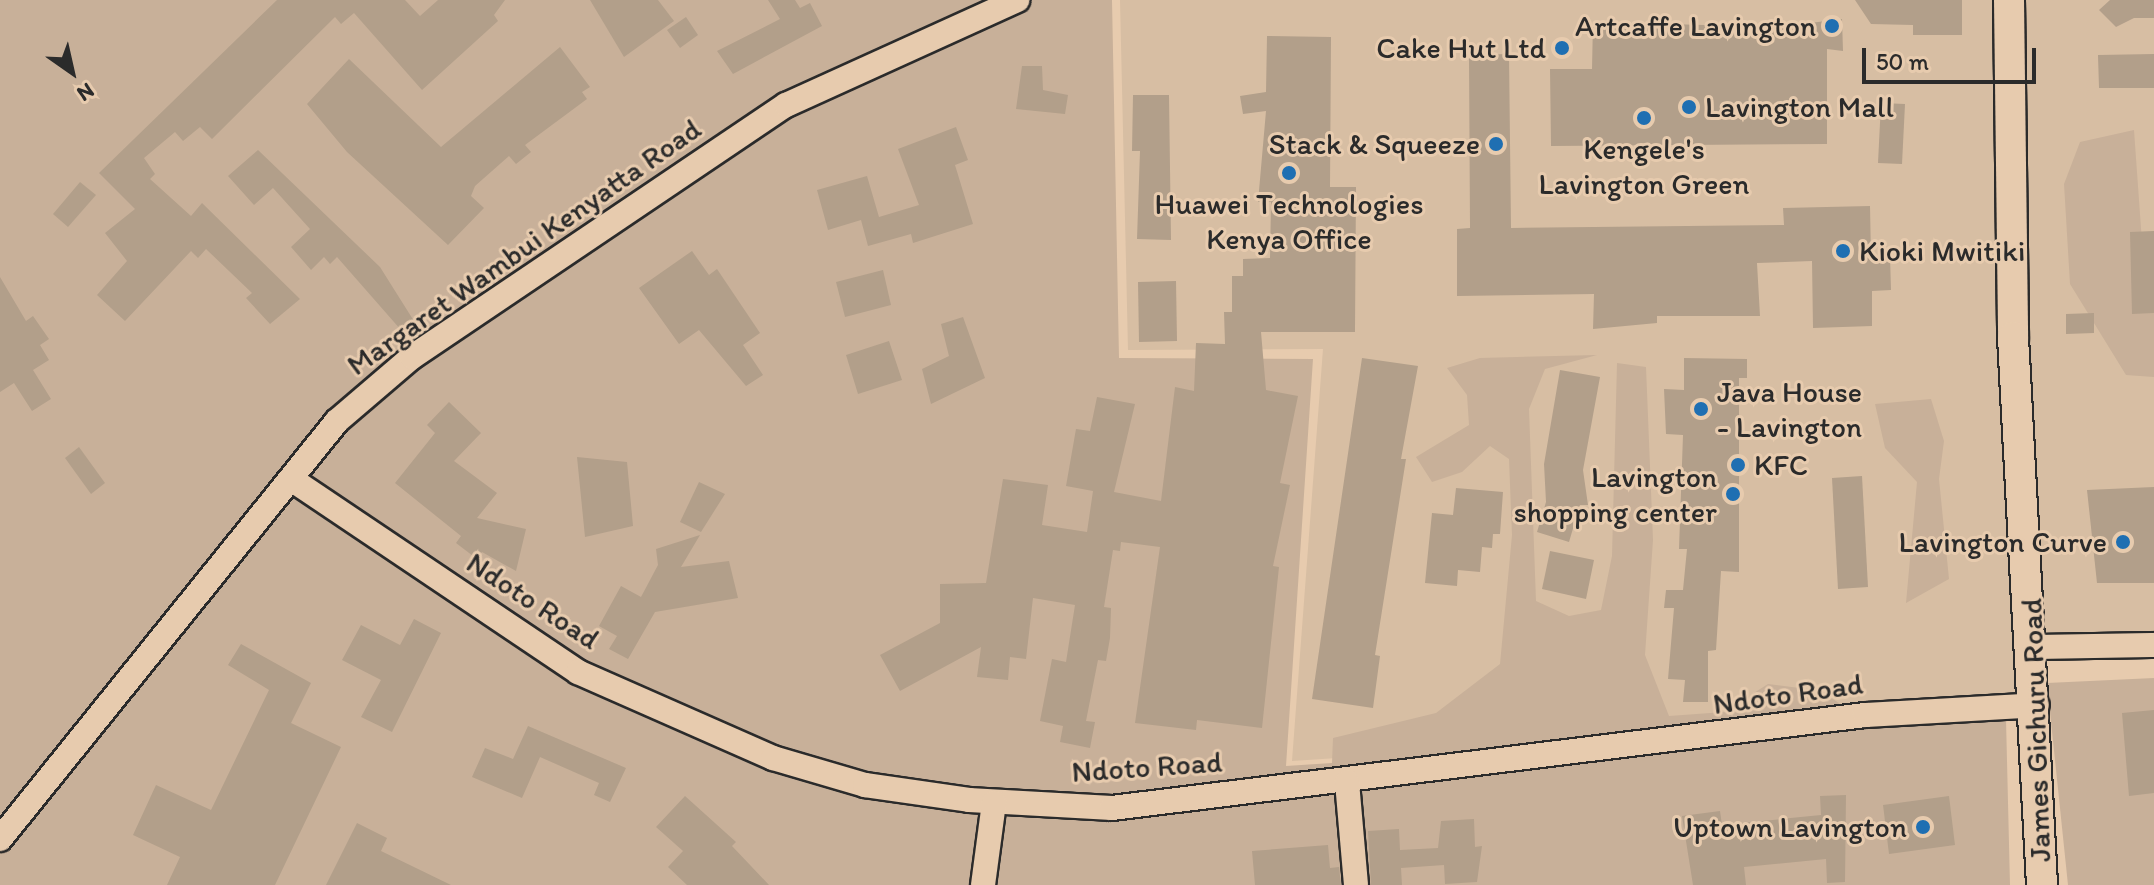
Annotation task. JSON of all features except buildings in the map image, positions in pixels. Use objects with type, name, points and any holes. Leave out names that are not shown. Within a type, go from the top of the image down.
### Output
[{"type":"main road","name":"James Gichuru Road","points":[[2009,0],[2013,337],[2034,647],[2042,885]]},
{"type":"street","name":"Margaret Wambui Kenyatta Road","points":[[0,839],[337,421],[412,357],[763,119],[843,76],[1017,0]]},
{"type":"street","name":"Ndoto Road","points":[[291,479],[578,672],[799,766],[865,785],[994,803],[1112,808],[1347,782],[1865,715],[2037,705]]},
{"type":"street","points":[[2034,647],[2154,645]]},
{"type":"street","points":[[1347,782],[1356,885]]},
{"type":"street","points":[[983,885],[994,803]]},
{"type":"shaded area","points":[[0,0],[1112,0],[1119,358],[1313,359],[1286,766],[1332,763],[1333,738],[1436,713],[1500,664],[1512,535],[1509,459],[1490,446],[1462,472],[1432,482],[1416,457],[1469,425],[1467,395],[1447,368],[1480,358],[1597,355],[1545,369],[1529,409],[1536,601],[1569,616],[1601,610],[1612,556],[1617,363],[1646,367],[1653,540],[1645,655],[1669,716],[1724,712],[1768,684],[1823,691],[1871,728],[2006,719],[2010,885],[0,885]]},
{"type":"shaded area","name":"Lavington shopping center","points":[[1120,0],[2154,0],[2154,638],[2013,643],[2016,713],[1292,761],[1323,349],[1128,350]]},
{"type":"shaded area","points":[[2134,130],[2142,242],[2154,269],[2154,377],[2126,375],[2070,284],[2064,184],[2080,142]]},
{"type":"shaded area","points":[[1931,399],[1944,441],[1939,479],[1949,579],[1906,603],[1917,482],[1885,448],[1875,404]]},
{"type":"shaded area","points":[[2154,678],[2154,885],[2068,885],[2047,683]]},
{"type":"place","name":"Artcaffe Lavington","points":[[1832,26]]},
{"type":"place","name":"Cake Hut Ltd","points":[[1562,48]]},
{"type":"place","name":"Lavington Mall","points":[[1689,107]]},
{"type":"place","name":"Kengele's Lavington Green","points":[[1644,118]]},
{"type":"place","name":"Stack & Squeeze","points":[[1496,144]]},
{"type":"place","name":"Huawei Technologies Kenya Office","points":[[1289,173]]},
{"type":"place","name":"Kioki Mwitiki","points":[[1843,251]]},
{"type":"place","name":"Java House - Lavington","points":[[1701,409]]},
{"type":"place","name":"KFC","points":[[1738,465]]},
{"type":"place","name":"Lavington shopping center","points":[[1733,494]]},
{"type":"place","name":"Lavington Curve","points":[[2123,542]]},
{"type":"place","name":"Uptown Lavington","points":[[1923,827]]}]
